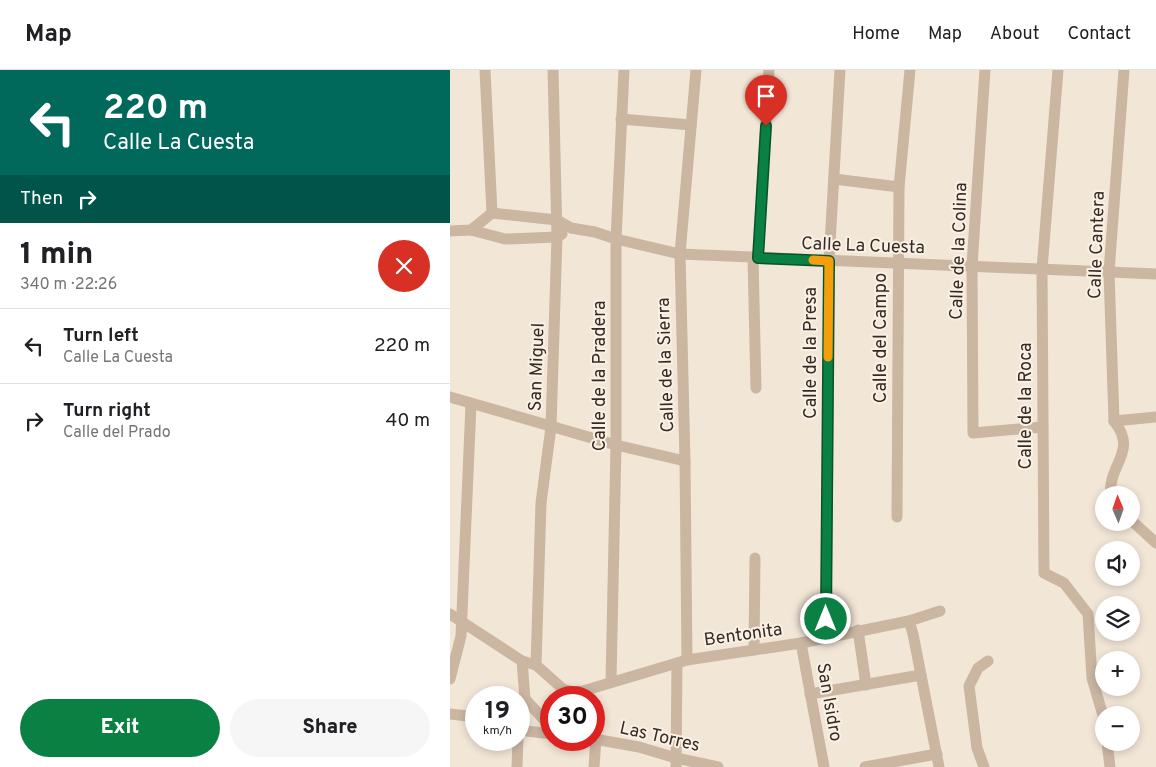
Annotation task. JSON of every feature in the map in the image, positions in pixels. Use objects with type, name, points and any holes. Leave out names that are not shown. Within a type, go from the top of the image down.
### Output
[{"type":"street","points":[[471,230],[492,214],[484,70]]},
{"type":"street","name":"San Miguel","points":[[536,664],[541,503],[551,427],[557,237],[553,70]]},
{"type":"street","name":"Calle de la Pradera","points":[[611,682],[616,445],[616,239],[624,70]]},
{"type":"street","name":"Calle de la Sierra","points":[[676,763],[682,661],[685,461],[680,254],[696,70]]},
{"type":"street","points":[[756,388],[756,258],[769,70]]},
{"type":"street","name":"Calle de la Presa","points":[[826,637],[829,261],[840,70]]},
{"type":"street","name":"Calle del Campo","points":[[897,517],[899,187],[910,70]]},
{"type":"street","name":"Calle de la Colina","points":[[985,70],[972,266],[974,433],[1042,427]]},
{"type":"street","name":"Calle de la Roca","points":[[1058,70],[1042,269],[1044,573],[1064,583],[1088,614],[1092,678],[1100,706]]},
{"type":"street","name":"Calle Cantera","points":[[1114,422],[1109,272],[1124,70]]},
{"type":"street","points":[[621,119],[691,125]]},
{"type":"street","points":[[834,179],[899,187]]},
{"type":"street","name":"Calle La Cuesta","points":[[492,214],[557,220],[571,228],[680,254],[1156,274]]},
{"type":"street","points":[[450,231],[471,230],[505,239],[557,237],[571,228]]},
{"type":"street","points":[[450,397],[616,445],[685,461]]},
{"type":"street","points":[[450,679],[461,636],[471,404]]},
{"type":"street","points":[[1114,422],[1156,417]]},
{"type":"street","points":[[1110,486],[1125,445],[1121,430],[1114,422]]},
{"type":"street","points":[[1140,528],[1156,543]]},
{"type":"street","points":[[754,650],[755,558]]},
{"type":"street","name":"Bentonita","points":[[536,664],[563,688],[573,692],[682,661],[801,643],[909,621],[940,611]]},
{"type":"street","points":[[450,614],[522,661],[536,664]]},
{"type":"street","points":[[909,621],[940,767]]},
{"type":"street","points":[[858,630],[866,685]]},
{"type":"street","name":"San Isidro","points":[[801,643],[824,767]]},
{"type":"street","points":[[522,661],[525,699],[540,716]]},
{"type":"street","points":[[984,767],[977,748],[969,686],[978,668],[988,661]]},
{"type":"street","points":[[810,694],[921,675]]},
{"type":"street","points":[[450,714],[465,716]]},
{"type":"street","name":"Las Torres","points":[[605,741],[639,747],[676,763],[718,767]]},
{"type":"street","points":[[517,767],[518,751]]},
{"type":"street","points":[[594,767],[595,751]]},
{"type":"street","points":[[1108,751],[1110,767]]},
{"type":"street","points":[[865,767],[937,754]]},
{"type":"slow traffic","points":[[813,260],[829,261],[828,357]]},
{"type":"route","points":[[766,126],[758,258],[829,261],[826,619]]}]
